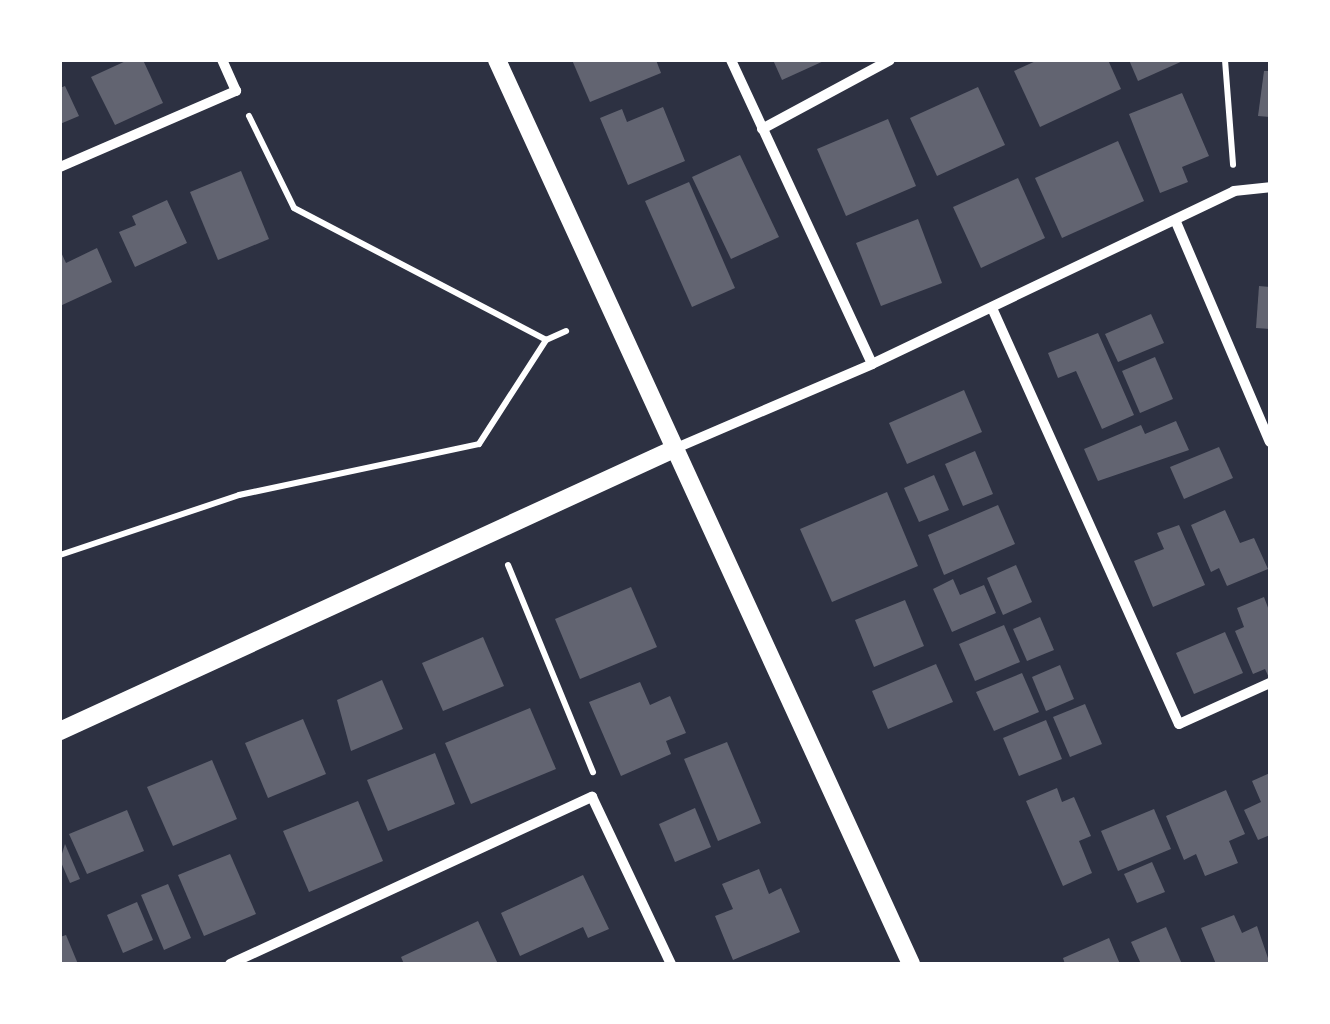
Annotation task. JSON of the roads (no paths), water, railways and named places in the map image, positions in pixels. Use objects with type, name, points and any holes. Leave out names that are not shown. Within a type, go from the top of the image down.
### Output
[{"type":"street","points":[[60,168],[236,91],[222,60]]},
{"type":"street","points":[[497,60],[911,964]]},
{"type":"street","points":[[731,60],[872,364]]},
{"type":"street","points":[[762,129],[890,60]]},
{"type":"street","points":[[60,731],[674,449],[872,364],[1234,191],[1270,187]]},
{"type":"street","points":[[1176,222],[1270,442]]},
{"type":"street","points":[[992,308],[1179,724],[1270,682]]},
{"type":"street","points":[[230,964],[592,797],[672,964]]}]
